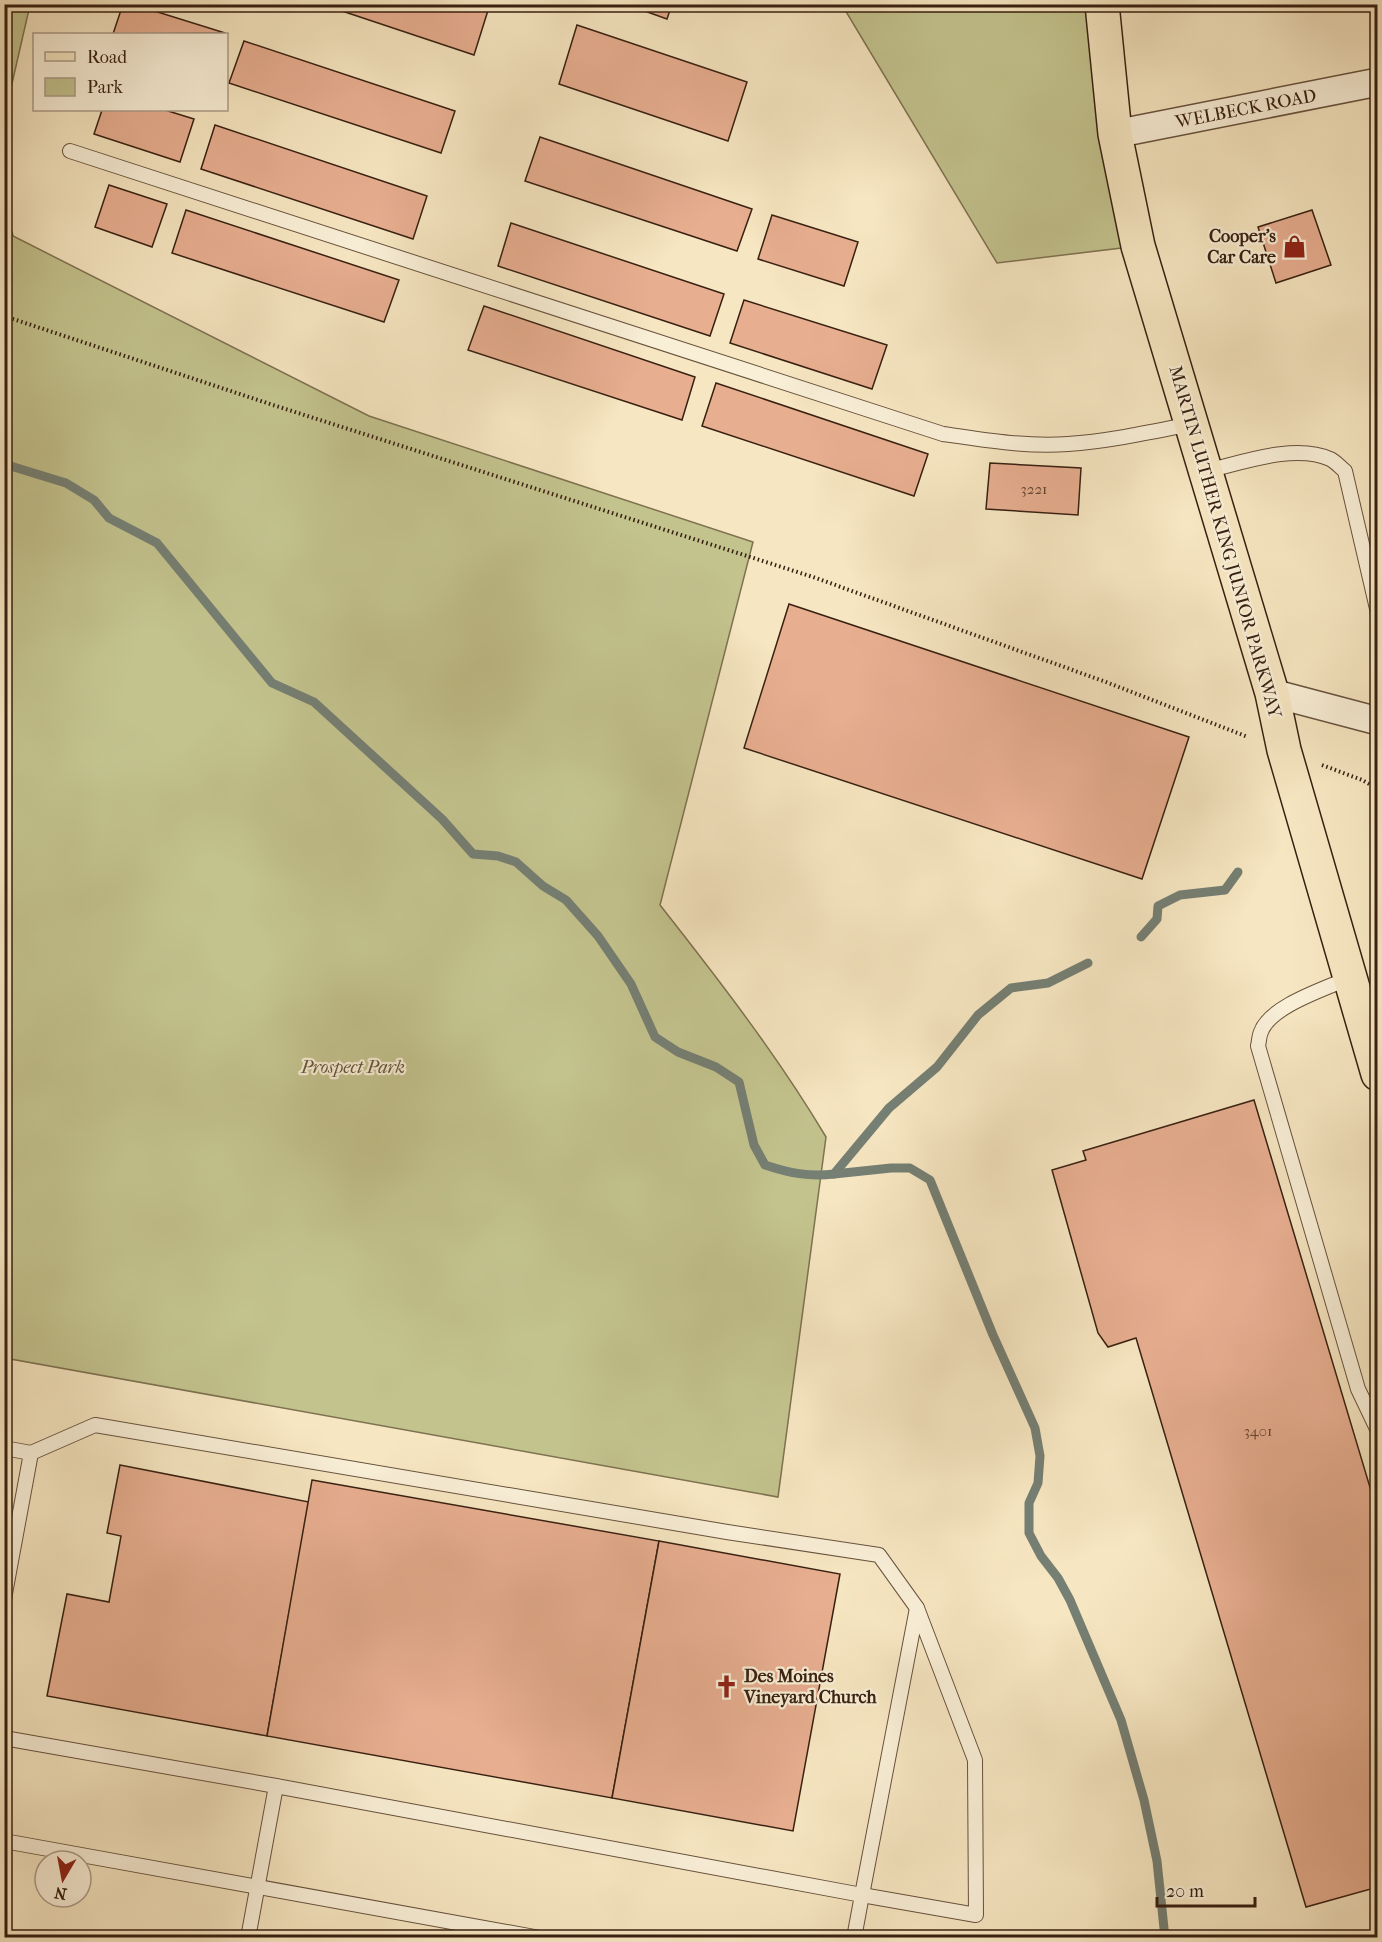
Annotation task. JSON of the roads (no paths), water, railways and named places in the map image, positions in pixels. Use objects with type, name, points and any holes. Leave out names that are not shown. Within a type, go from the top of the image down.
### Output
[{"type":"main road","name":"MARTIN LUTHER KING JUNIOR PARKWAY","points":[[1102,4],[1115,134],[1138,246],[1272,693],[1284,750],[1377,1074]]},
{"type":"street","name":"WELBECK ROAD","points":[[1115,134],[1377,82]]},
{"type":"street","points":[[1272,693],[1377,721]]},
{"type":"lane","points":[[70,151],[943,434],[1003,443],[1066,444],[1121,438],[1191,424]]},
{"type":"lane","points":[[1206,471],[1287,453],[1313,454],[1331,459],[1344,471],[1377,613]]},
{"type":"lane","points":[[1349,978],[1291,1004],[1270,1018],[1261,1031],[1258,1046],[1358,1389],[1377,1431]]},
{"type":"lane","points":[[4,1448],[32,1453],[95,1425],[704,1528],[879,1555],[917,1608],[975,1760],[976,1915],[4,1738]]},
{"type":"lane","points":[[4,1599],[10,1534],[32,1453]]},
{"type":"lane","points":[[854,1938],[917,1608]]},
{"type":"lane","points":[[248,1938],[276,1786]]},
{"type":"lane","points":[[4,1841],[540,1938]]},
{"type":"lane","points":[[4,1936],[10,1938]]},
{"type":"waterway","points":[[4,464],[66,483],[94,500],[109,518],[157,543],[272,683],[314,702],[442,819],[473,854],[498,856],[516,862],[543,886],[566,900],[598,936],[631,984],[655,1037],[678,1052],[716,1067],[739,1082],[754,1145],[765,1165],[799,1174],[834,1174],[889,1108],[937,1067],[978,1015],[1011,988],[1048,983],[1088,963]]},
{"type":"waterway","points":[[1141,937],[1157,919],[1158,906],[1180,895],[1225,890],[1238,872]]},
{"type":"waterway","points":[[834,1174],[910,1168],[930,1180],[993,1335],[1035,1428],[1040,1456],[1038,1483],[1029,1503],[1029,1533],[1070,1600],[1121,1720],[1144,1800],[1157,1861],[1165,1938]]},
{"type":"place","name":"Cooper's Car Care","points":[[1294,246]]},
{"type":"place","name":"Des Moines Vineyard Church","points":[[726,1686]]},
{"type":"park label","name":"Prospect Park","points":[[353,1067]]}]
